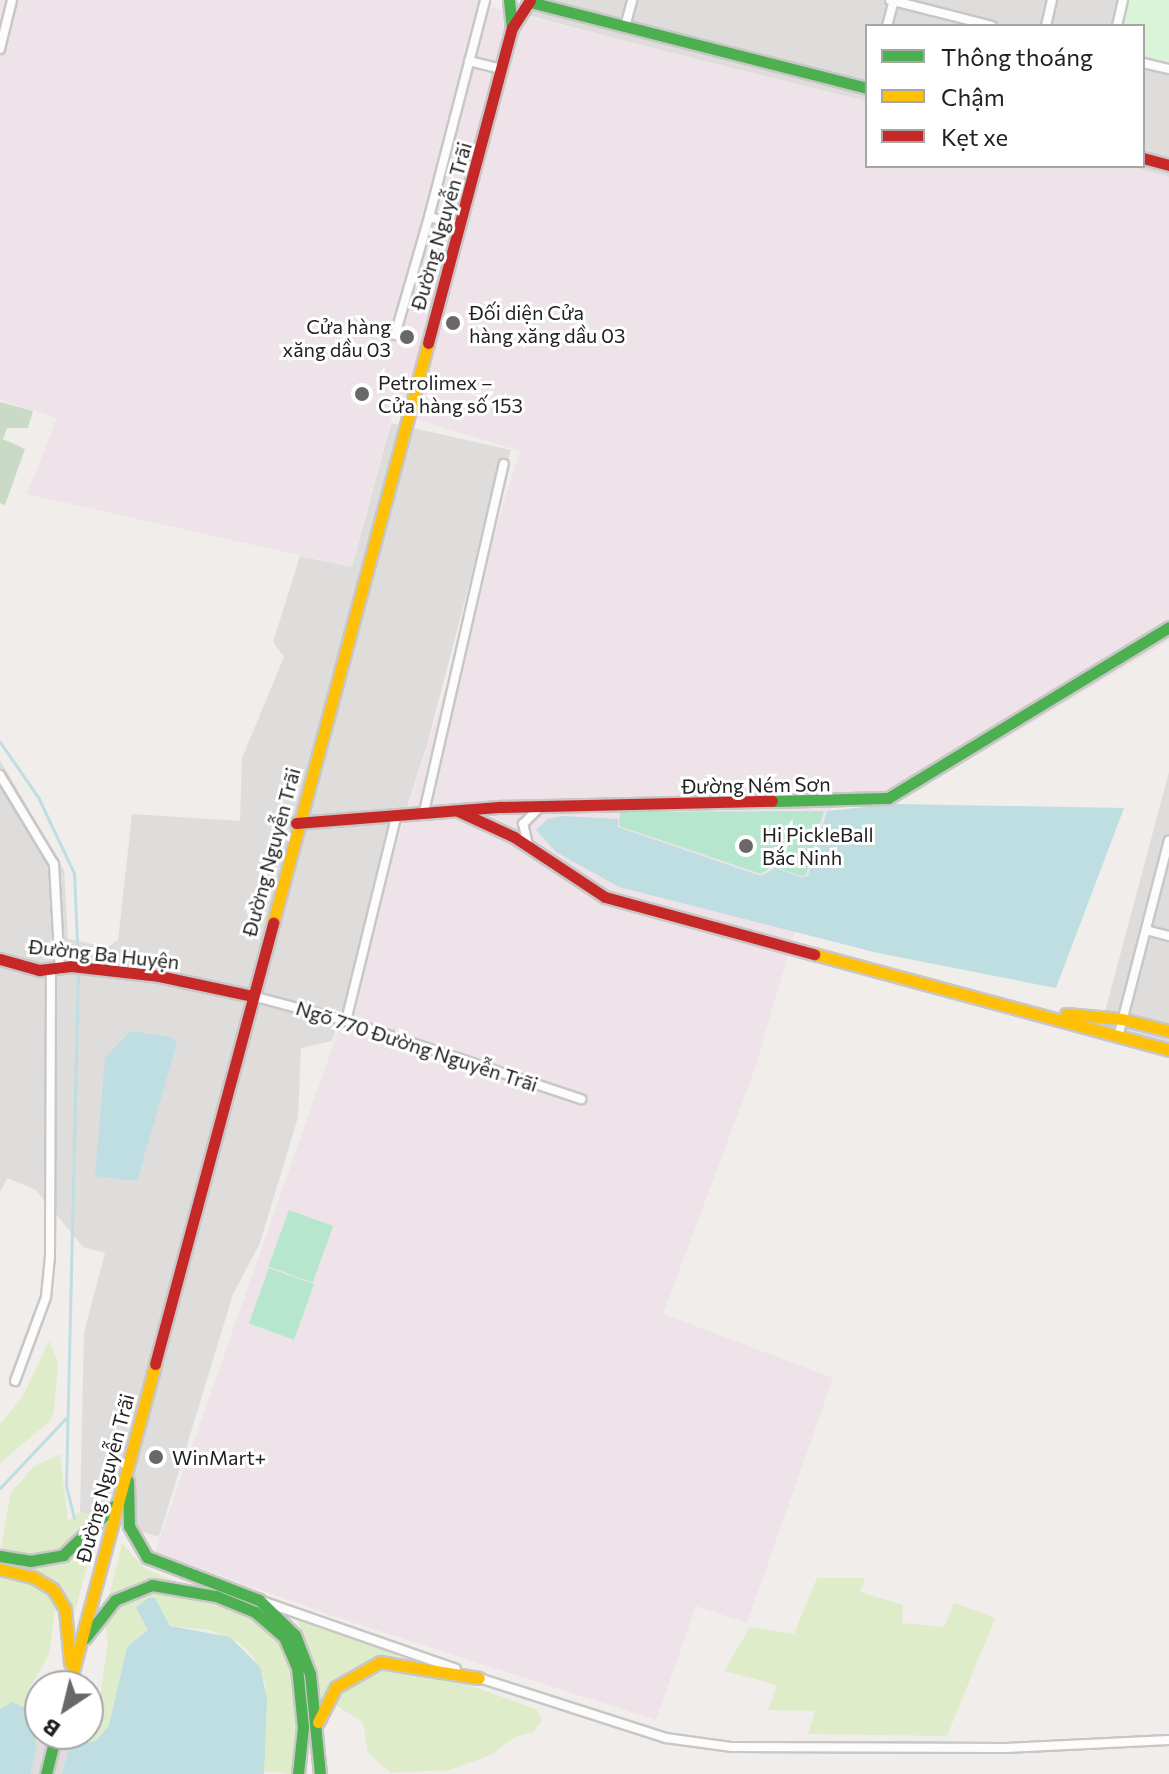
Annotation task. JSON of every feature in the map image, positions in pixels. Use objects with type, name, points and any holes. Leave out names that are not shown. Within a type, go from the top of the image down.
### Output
[{"type":"main road","name":"Đường Nguyễn Trãi","points":[[73,1670],[296,823],[502,69],[512,28],[509,0]]},
{"type":"main road","name":"Đường Nguyễn Trãi","points":[[512,28],[530,1]]},
{"type":"main road","points":[[530,1],[865,87]]},
{"type":"main road","points":[[1145,159],[1169,165]]},
{"type":"main road","name":"Đường Ném Sơn","points":[[296,823],[456,810],[888,798],[1169,627]]},
{"type":"main road","points":[[456,810],[530,849],[605,897],[1045,1013],[1169,1050]]},
{"type":"main road","name":"Đường Ba Huyện","points":[[0,959],[60,969],[94,969],[189,981],[252,996]]},
{"type":"main road","points":[[1045,1013],[1122,1019],[1169,1031]]},
{"type":"main road","points":[[128,1466],[129,1526],[147,1557],[259,1600],[288,1624],[303,1652],[320,1774]]},
{"type":"main road","points":[[0,1556],[30,1561],[63,1555],[117,1503]]},
{"type":"main road","points":[[0,1569],[44,1582],[60,1599],[68,1620],[70,1670]]},
{"type":"main road","points":[[78,1649],[110,1604],[142,1587],[180,1587],[255,1612],[284,1637],[297,1667],[303,1727],[298,1774]]},
{"type":"main road","points":[[315,1734],[323,1707],[336,1687],[380,1662],[479,1678]]},
{"type":"main road","points":[[46,1774],[52,1750]]},
{"type":"street","points":[[0,49],[12,0]]},
{"type":"street","points":[[395,335],[485,0]]},
{"type":"street","points":[[625,27],[632,0]]},
{"type":"street","points":[[887,24],[893,0],[984,24]]},
{"type":"street","points":[[1046,24],[1052,0]]},
{"type":"street","points":[[1117,24],[1123,0]]},
{"type":"street","points":[[469,61],[502,69]]},
{"type":"street","points":[[1145,63],[1169,69]]},
{"type":"street","points":[[429,217],[459,225]]},
{"type":"street","points":[[424,812],[504,464]]},
{"type":"street","points":[[0,775],[54,864],[60,969],[46,1297],[15,1381]]},
{"type":"street","points":[[530,849],[522,829],[539,808]]},
{"type":"street","points":[[346,1021],[397,814]]},
{"type":"street","points":[[1118,1037],[1169,840]]},
{"type":"street","points":[[1146,930],[1169,936]]},
{"type":"street","name":"Ngõ 770 Đường Nguyễn Trãi","points":[[252,996],[346,1021],[581,1099]]},
{"type":"street","points":[[259,1600],[479,1678],[666,1738],[732,1747],[1020,1748],[1169,1740]]},
{"type":"shaded area","points":[[0,0],[482,0],[481,5],[865,101],[865,168],[1135,168],[1169,177],[1169,641],[902,800],[831,808],[755,1068],[663,1314],[833,1378],[747,1623],[696,1606],[656,1720],[336,1617],[155,1552],[338,1031],[520,451],[393,412],[352,567],[27,494],[57,418],[0,400]]},
{"type":"shaded area","points":[[534,0],[1169,0],[1169,177],[1135,168],[1145,168],[1145,24],[865,24],[865,103],[530,16]]},
{"type":"shaded area","points":[[391,423],[511,450],[476,558],[427,745],[332,1041],[301,1048],[298,1117],[260,1243],[233,1294],[159,1537],[80,1512],[84,1333],[105,1253],[83,1247],[36,1190],[7,1178],[0,1192],[0,760],[64,870],[68,939],[108,947],[118,940],[132,814],[240,821],[242,758],[284,657],[273,642],[300,556],[352,567]]},
{"type":"shaded area","points":[[1169,772],[1169,1057],[1098,1038]]},
{"type":"green space","points":[[1127,0],[1169,0],[1169,63],[1145,57],[1145,24],[1121,24]]},
{"type":"green space","points":[[0,402],[33,411],[28,428],[7,428],[3,439],[25,449],[5,505],[0,503]]},
{"type":"green space","name":"Hi PickleBall Bắc Ninh","points":[[824,811],[806,875],[801,876],[772,866],[761,874],[619,826],[620,812]]},
{"type":"green space","points":[[289,1210],[333,1226],[313,1282],[268,1266]]},
{"type":"green space","points":[[269,1268],[314,1284],[294,1340],[249,1323]]},
{"type":"green space","points":[[49,1341],[58,1363],[54,1411],[50,1421],[0,1463],[0,1424],[23,1396]]},
{"type":"green space","points":[[60,1454],[68,1521],[80,1512],[95,1517],[63,1548],[35,1554],[0,1552],[11,1493],[33,1467]]},
{"type":"green space","points":[[95,1535],[75,1611],[60,1588],[12,1565],[70,1557]]},
{"type":"green space","points":[[122,1543],[144,1568],[174,1581],[136,1583],[109,1597]]},
{"type":"green space","points":[[0,1576],[34,1584],[56,1604],[49,1654],[40,1670],[24,1670],[24,1722],[12,1702],[0,1709]]},
{"type":"green space","points":[[817,1578],[865,1578],[860,1592],[903,1605],[902,1623],[944,1627],[954,1603],[995,1618],[947,1736],[808,1734],[815,1711],[768,1710],[777,1685],[724,1671],[750,1627],[794,1634]]},
{"type":"green space","points":[[163,1591],[252,1616],[278,1637],[292,1663],[299,1716],[291,1774],[262,1771],[266,1686],[254,1657],[239,1642],[210,1630],[170,1626],[155,1598],[148,1630],[127,1647],[109,1725],[104,1731],[104,1670],[108,1642],[105,1623],[117,1605]]},
{"type":"green space","points":[[297,1618],[403,1655],[351,1669],[321,1699]]},
{"type":"green space","points":[[393,1666],[445,1677],[536,1709],[542,1720],[533,1732],[515,1737],[491,1755],[450,1770],[391,1773],[368,1753],[363,1722],[334,1704],[342,1691]]},
{"type":"water","points":[[895,804],[1124,808],[1056,988],[878,953],[619,887],[556,852],[536,830],[548,819],[563,816],[618,819],[618,827],[761,876],[775,868],[801,877],[808,876],[827,811]]},
{"type":"water","points":[[130,1031],[171,1037],[177,1043],[137,1181],[95,1176],[105,1058]]},
{"type":"water","points":[[148,1598],[155,1598],[170,1626],[230,1637],[260,1667],[267,1698],[264,1774],[0,1774],[0,1709],[12,1702],[24,1708],[24,1750],[104,1750],[104,1731],[109,1725],[127,1647],[148,1630],[136,1608]]},
{"type":"pier","points":[[36,1750],[69,1750],[62,1774],[30,1774]]},
{"type":"waterway","points":[[0,742],[38,797],[74,873],[78,964]]},
{"type":"waterway","points":[[74,1518],[66,1485],[78,971]]},
{"type":"waterway","points":[[0,1488],[66,1418]]},
{"type":"traffic: fast","points":[[509,0],[512,28]]},
{"type":"traffic: fast","points":[[530,2],[865,87]]},
{"type":"traffic: fast","points":[[772,801],[888,798],[1169,627]]},
{"type":"traffic: fast","points":[[128,1481],[129,1526],[147,1557],[259,1600],[295,1635],[310,1674],[320,1774]]},
{"type":"traffic: fast","points":[[0,1556],[30,1561],[63,1555],[114,1506]]},
{"type":"traffic: fast","points":[[85,1638],[115,1600],[152,1585],[216,1596],[255,1612],[284,1637],[297,1667],[303,1727],[298,1774]]},
{"type":"traffic: fast","points":[[46,1774],[52,1750]]},
{"type":"traffic: slow","points":[[273,923],[428,343]]},
{"type":"traffic: slow","points":[[814,954],[1169,1050]]},
{"type":"traffic: slow","points":[[1066,1014],[1122,1019],[1169,1031]]},
{"type":"traffic: slow","points":[[73,1670],[155,1364]]},
{"type":"traffic: slow","points":[[0,1569],[33,1577],[53,1589],[65,1609],[70,1663]]},
{"type":"traffic: slow","points":[[318,1722],[336,1687],[380,1662],[479,1678]]},
{"type":"traffic: jam","points":[[428,343],[512,28],[530,0]]},
{"type":"traffic: jam","points":[[1145,159],[1169,165]]},
{"type":"traffic: jam","points":[[296,823],[501,807],[772,801]]},
{"type":"traffic: jam","points":[[458,811],[514,837],[605,897],[814,954]]},
{"type":"traffic: jam","points":[[155,1364],[273,923]]},
{"type":"traffic: jam","points":[[0,959],[39,970],[71,966],[159,976],[252,996]]},
{"type":"place","name":"Đối diện Cửa hàng xăng dầu 03","points":[[453,323]]},
{"type":"place","name":"Cửa hàng xăng dầu 03","points":[[407,337]]},
{"type":"place","name":"Petrolimex – Cửa hàng số 153","points":[[362,394]]},
{"type":"place","name":"Hi PickleBall Bắc Ninh","points":[[746,846]]},
{"type":"place","name":"WinMart+","points":[[156,1457]]}]
